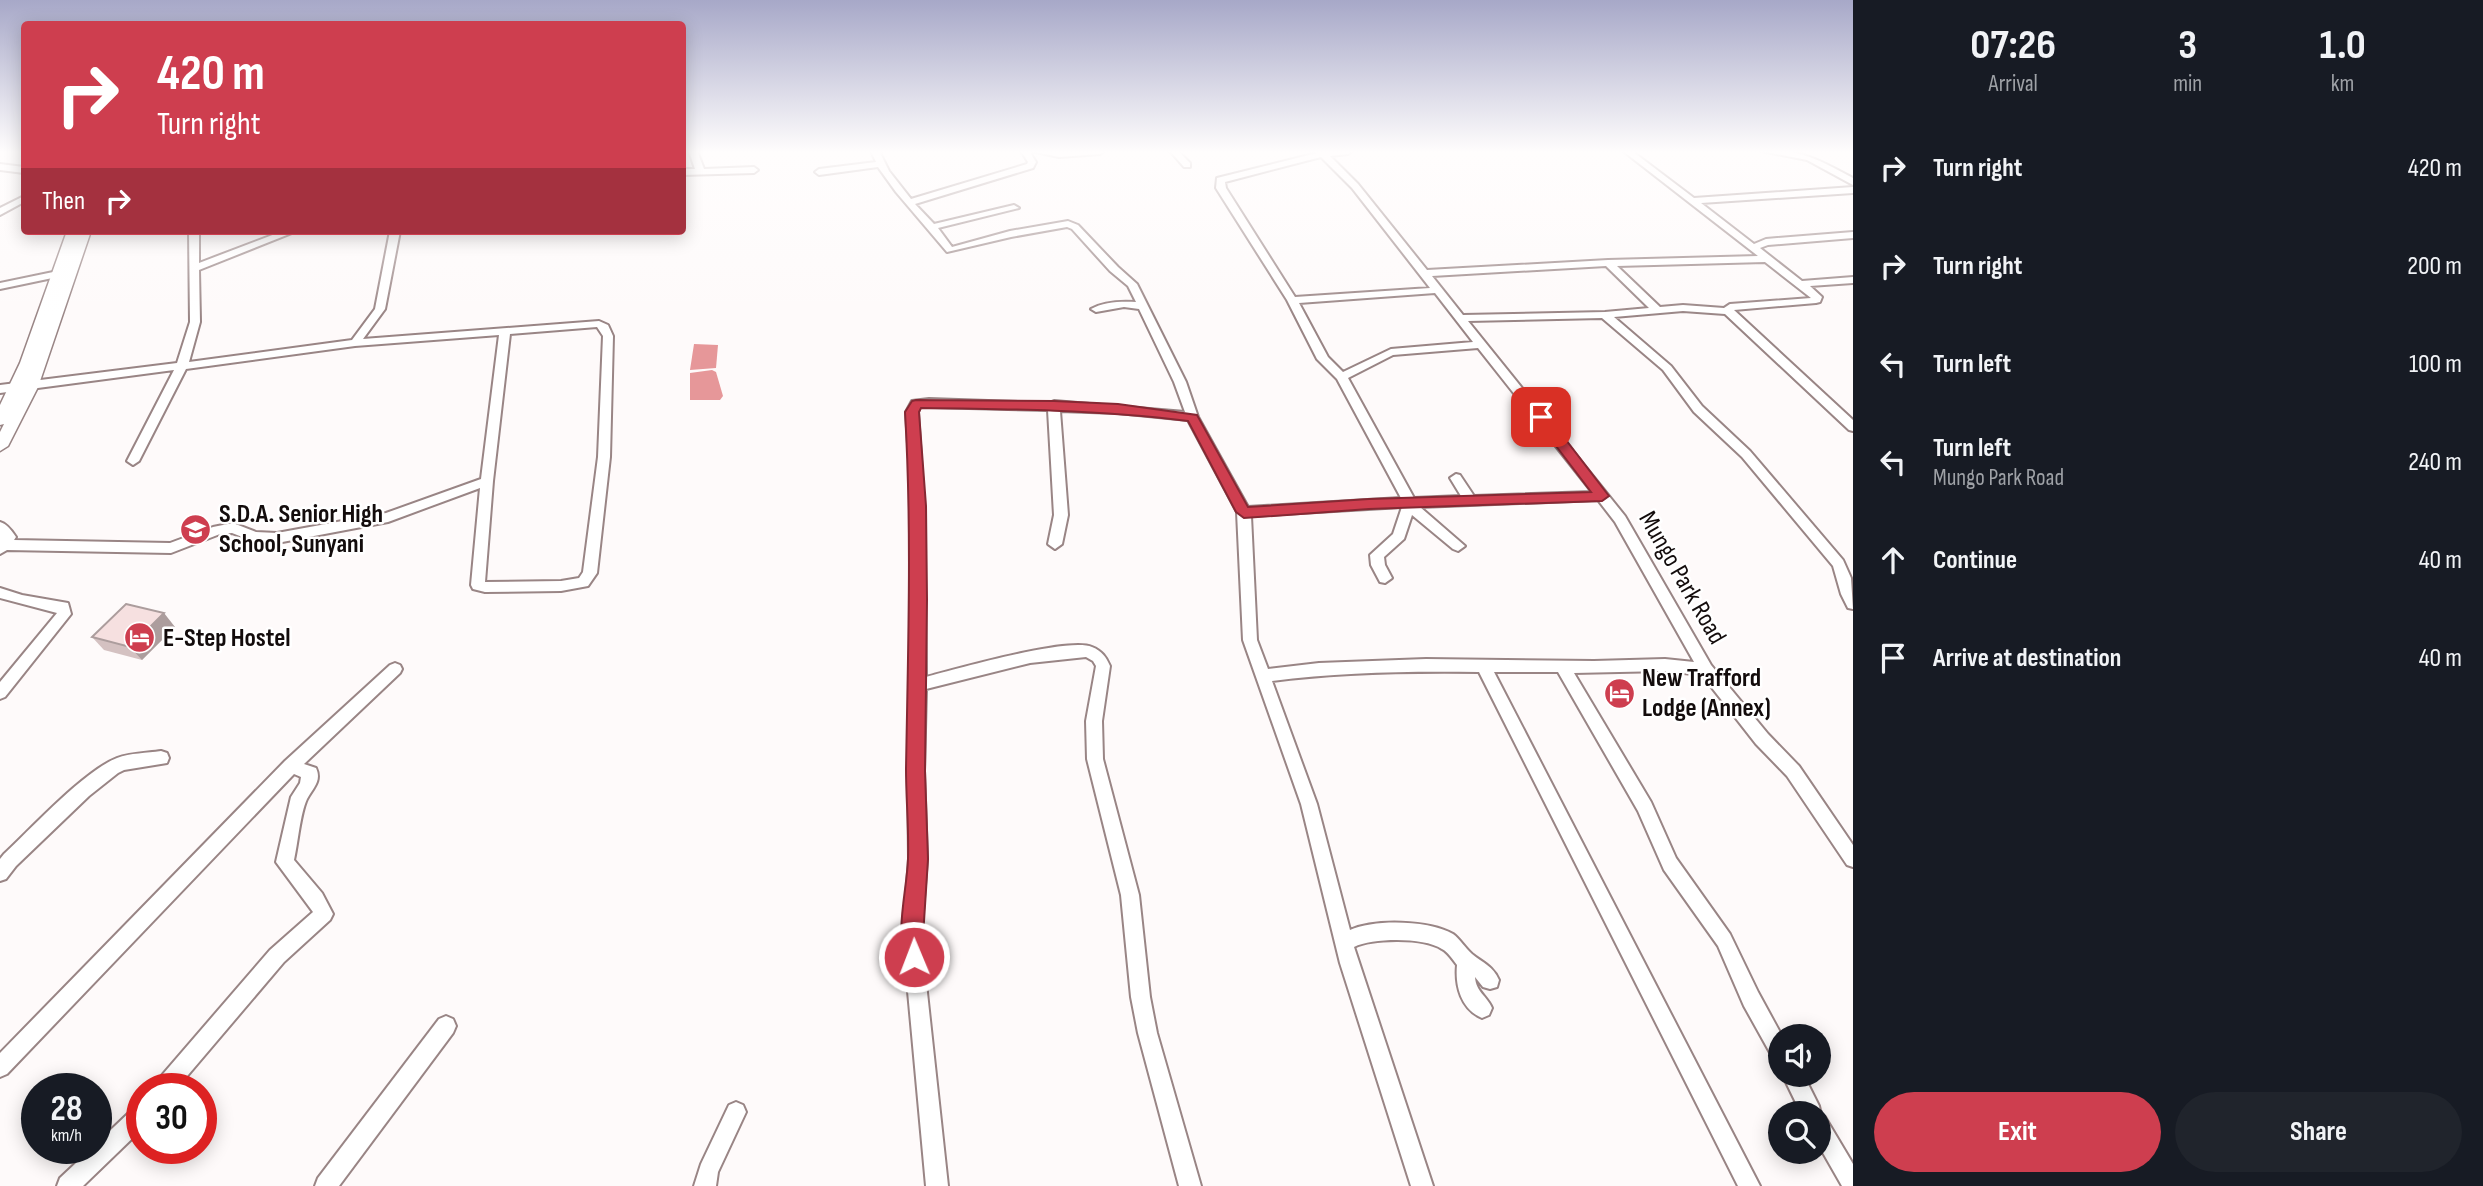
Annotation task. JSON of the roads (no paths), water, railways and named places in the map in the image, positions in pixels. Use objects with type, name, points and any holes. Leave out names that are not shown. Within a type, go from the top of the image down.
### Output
[{"type":"main road","points":[[1,415],[5,390],[27,363],[72,235]]},
{"type":"main road","points":[[0,446],[31,388],[84,235]]},
{"type":"street","points":[[914,206],[932,227],[943,245],[950,250],[1010,234],[1072,225],[1132,284],[1180,382],[1192,418],[1244,512],[1248,568],[1247,625],[1250,640],[1309,804],[1344,942],[1422,1186]]},
{"type":"street","points":[[1233,206],[1292,300],[1323,359],[1342,377],[1410,502],[1458,546]]},
{"type":"street","name":"Mungo Park Road","points":[[1371,206],[1620,519],[1706,669],[1762,739],[1793,771],[1853,859]]},
{"type":"street","points":[[1462,318],[1605,315],[1683,308],[1728,310],[1730,307],[1816,300],[1817,297],[1770,259],[1699,206]]},
{"type":"street","points":[[932,227],[1014,208]]},
{"type":"street","points":[[133,461],[182,366],[195,322],[194,235]]},
{"type":"street","points":[[195,268],[282,235]]},
{"type":"street","points":[[355,343],[380,309],[394,235]]},
{"type":"street","points":[[1754,247],[1766,242],[1853,235]]},
{"type":"street","points":[[1424,273],[1608,263],[1770,259]]},
{"type":"street","points":[[1608,263],[1657,310]]},
{"type":"street","points":[[0,286],[58,274]]},
{"type":"street","points":[[1801,284],[1853,280]]},
{"type":"street","points":[[1292,300],[1440,290]]},
{"type":"street","points":[[1096,309],[1124,304],[1142,306]]},
{"type":"street","points":[[1728,310],[1853,427]]},
{"type":"street","points":[[1605,315],[1667,368],[1698,409],[1746,453],[1838,563],[1845,576],[1847,593],[1853,604]]},
{"type":"street","points":[[5,390],[355,343],[599,324],[604,327],[608,336],[604,457],[589,578],[575,584],[485,587],[478,584],[505,333]]},
{"type":"street","points":[[1342,377],[1391,352],[1483,344]]},
{"type":"street","points":[[937,1186],[912,937],[918,859],[915,771],[919,685],[918,506],[912,412],[916,404],[929,403],[1054,405],[1192,418]]},
{"type":"street","points":[[1054,405],[1061,515],[1055,544]]},
{"type":"street","points":[[1456,478],[1470,500]]},
{"type":"street","points":[[2,547],[171,548],[218,530],[233,528],[255,537],[276,538],[388,517],[487,481]]},
{"type":"street","points":[[1244,512],[1410,502],[1602,496]]},
{"type":"street","points":[[1385,578],[1378,565],[1377,555],[1399,536],[1410,502]]},
{"type":"street","points":[[0,527],[9,537],[2,547]]},
{"type":"street","points":[[0,593],[21,600],[63,607],[64,614],[0,693]]},
{"type":"street","points":[[919,685],[1030,657],[1069,652],[1087,651],[1098,657],[1103,666],[1093,737],[1098,781],[1125,869],[1134,915],[1142,1008],[1168,1116],[1190,1186]]},
{"type":"street","points":[[1264,676],[1319,669],[1483,665],[1665,664],[1706,669]]},
{"type":"street","points":[[1483,665],[1749,1186]]},
{"type":"street","points":[[1562,666],[1645,807],[1670,864],[1724,940],[1768,1029]]},
{"type":"street","points":[[0,1067],[291,766],[395,669]]},
{"type":"street","points":[[0,873],[10,860],[107,772],[122,763],[161,758]]},
{"type":"street","points":[[177,1073],[277,956],[324,914],[308,889],[285,862],[299,797],[308,785],[310,773],[291,766]]},
{"type":"street","points":[[1344,942],[1364,933],[1409,930],[1447,941],[1467,962],[1479,968],[1490,980]]},
{"type":"street","points":[[1467,962],[1465,981],[1470,999],[1482,1008]]},
{"type":"street","points":[[326,1186],[446,1026]]},
{"type":"street","points":[[705,1186],[708,1171],[736,1112]]},
{"type":"street","points":[[68,1186],[126,1130]]},
{"type":"street","points":[[1831,1146],[1853,1184]]},
{"type":"place","name":"S.D.A. Senior High School, Sunyani","points":[[196,529]]},
{"type":"place","name":"E-Step Hostel","points":[[140,638]]},
{"type":"place","name":"New Trafford Lodge (Annex)","points":[[1619,693]]}]
